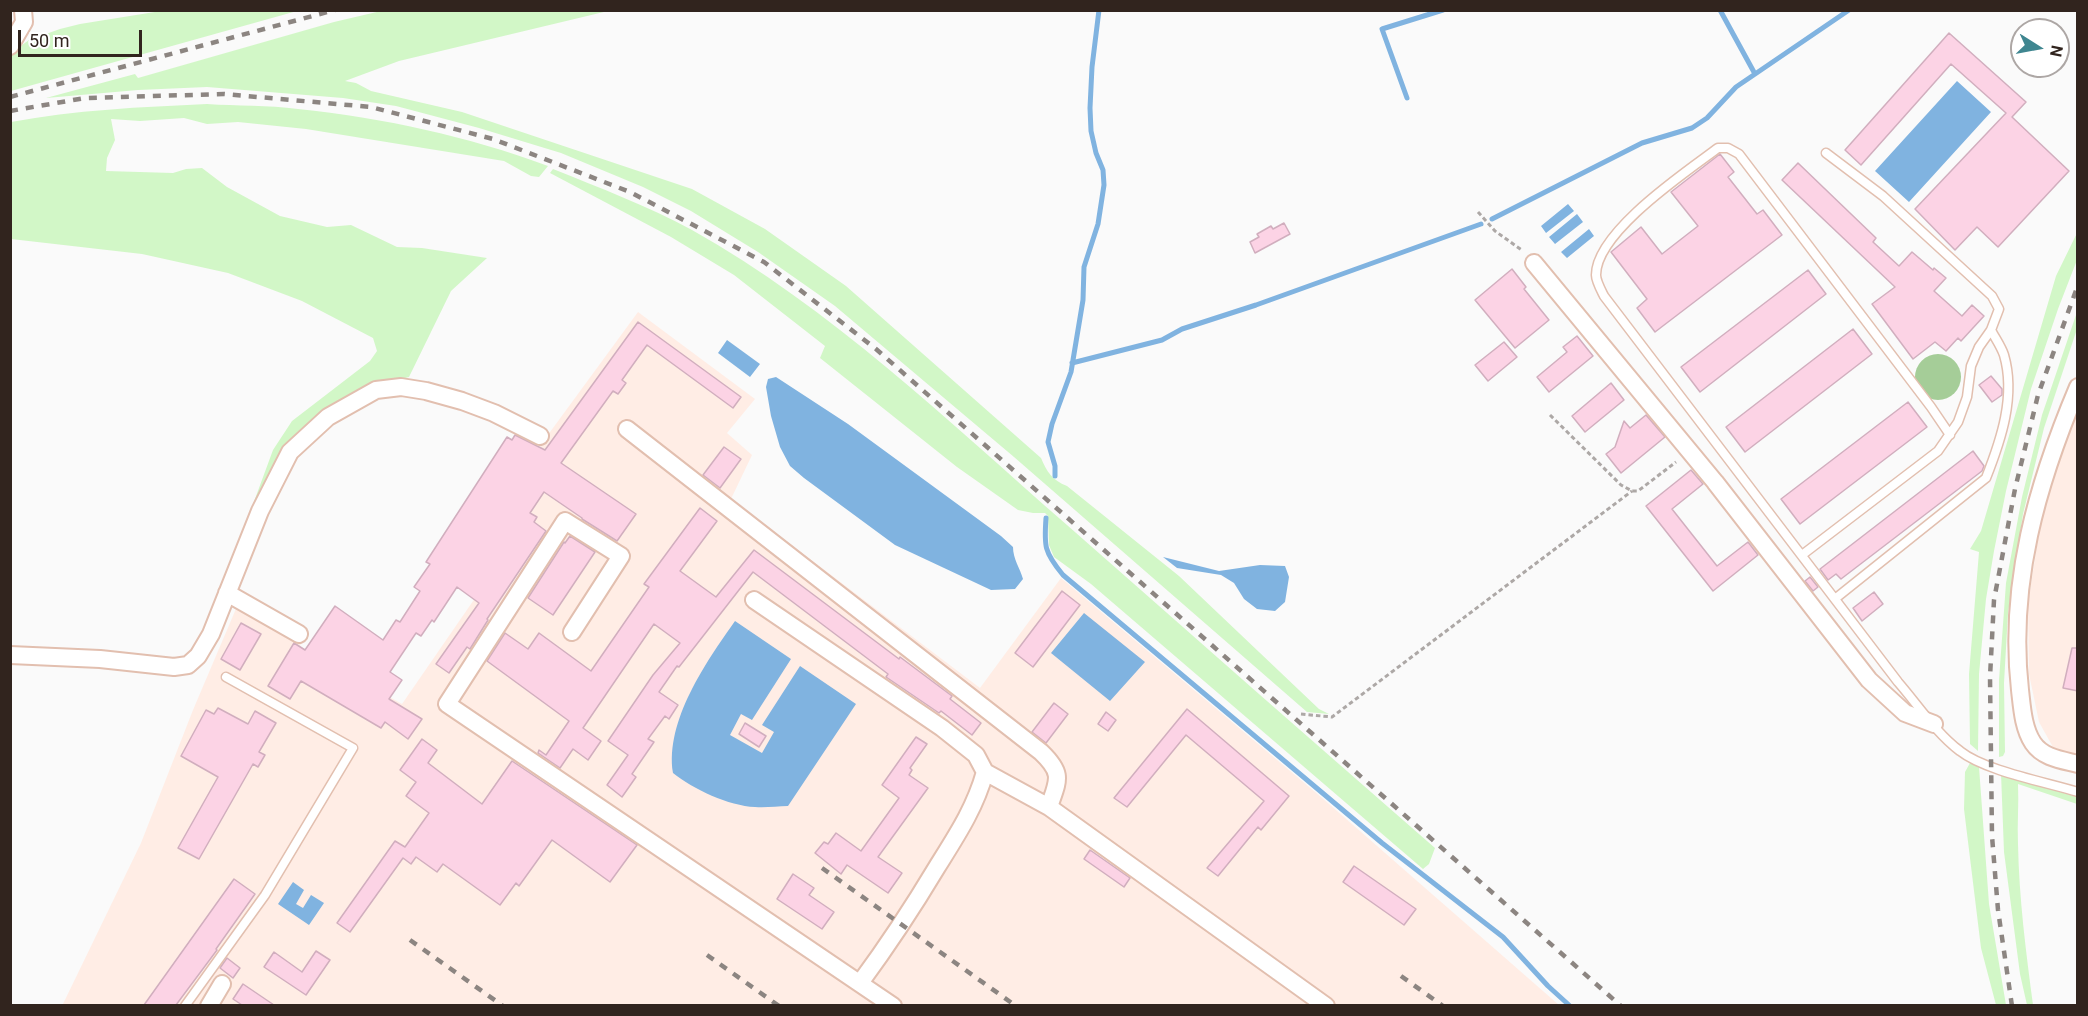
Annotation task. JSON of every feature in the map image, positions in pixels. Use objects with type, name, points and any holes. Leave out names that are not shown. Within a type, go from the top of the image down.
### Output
[{"type":"street","points":[[10,46],[24,22],[23,10]]},
{"type":"street","points":[[1534,263],[1690,452],[1869,680],[1905,713],[1934,724]]},
{"type":"street","points":[[10,655],[100,658],[174,667],[188,665],[198,656],[211,634],[260,511],[291,452],[327,417],[376,390],[400,387],[426,391],[462,401],[494,413],[540,436]]},
{"type":"street","points":[[2078,387],[2045,471],[2022,570],[2017,613],[2018,670],[2024,720],[2033,743],[2046,755],[2078,764]]},
{"type":"street","points":[[627,429],[1041,752],[1054,765],[1057,774],[1057,782],[1049,807]]},
{"type":"street","points":[[572,632],[621,556],[565,521],[447,704],[893,1005]]},
{"type":"street","points":[[227,593],[299,634]]},
{"type":"street","points":[[754,600],[942,728],[976,755],[986,772],[1049,807],[1326,1005]]},
{"type":"street","points":[[860,984],[902,925],[960,830],[978,797],[986,772]]},
{"type":"street","points":[[209,1005],[222,984]]},
{"type":"lane","points":[[1950,435],[1739,154],[1728,148],[1718,148],[1670,184],[1627,220],[1600,254],[1596,276],[1604,296],[1898,682],[1934,724],[1960,752],[1973,759],[1990,767],[2078,792]]},
{"type":"lane","points":[[1802,555],[1938,451],[1958,422],[1967,396],[1971,366],[1979,348],[1992,330],[1999,309],[1992,296],[1883,196],[1826,153]]},
{"type":"lane","points":[[1836,598],[1986,478],[1997,450],[2009,398],[2004,355],[1992,330]]},
{"type":"lane","points":[[185,1005],[265,894],[353,748],[226,677]]},
{"type":"path","points":[[1478,212],[1495,231],[1515,244],[1534,263]]},
{"type":"path","points":[[1550,415],[1621,485],[1632,491],[1638,491],[1690,452]]},
{"type":"path","points":[[1301,714],[1332,717],[1632,491]]},
{"type":"shaded area","points":[[638,312],[755,399],[727,433],[752,455],[731,499],[980,688],[1061,578],[1321,797],[1559,1005],[62,1006],[141,843],[193,710],[238,604],[302,641],[300,646],[402,704],[491,575],[481,536],[542,443]]},
{"type":"shaded area","points":[[2077,412],[2077,755],[2054,749],[2039,722],[2029,674],[2028,603],[2045,495]]},
{"type":"green space","points":[[161,11],[297,11],[11,91],[11,53],[29,40],[80,24]]},
{"type":"green space","points":[[381,11],[608,11],[399,61],[345,81],[356,83],[371,91],[462,112],[692,189],[765,229],[846,286],[1041,458],[1054,478],[1179,576],[1319,709],[1329,714],[1307,712],[1014,457],[835,306],[758,252],[691,211],[643,187],[561,153],[479,128],[396,106],[343,98],[207,87],[46,98],[135,74],[138,78],[334,22]]},
{"type":"green space","points":[[207,104],[264,106],[362,117],[456,137],[548,166],[539,177],[531,176],[504,161],[306,129],[238,122],[207,124],[184,118],[140,121],[111,119],[115,140],[107,158],[106,171],[173,173],[202,168],[227,187],[280,216],[327,227],[351,225],[397,247],[422,248],[487,258],[451,291],[409,377],[397,380],[387,379],[336,404],[313,419],[285,451],[206,632],[273,450],[292,421],[370,361],[377,351],[373,338],[302,301],[228,273],[142,254],[11,239],[11,122],[84,112]]},
{"type":"green space","points":[[553,169],[641,205],[692,230],[792,294],[840,330],[933,407],[1435,848],[1429,864],[1423,869],[1091,584],[1054,557],[1049,545],[1048,516],[1045,513],[1018,510],[957,467],[820,358],[825,346],[734,275],[671,237],[550,173]]},
{"type":"green space","points":[[2077,233],[2077,260],[2031,389],[1994,551],[1986,599],[1979,674],[1978,751],[1970,744],[1969,674],[1979,552],[1970,549],[1981,531],[2056,276]]},
{"type":"green space","points":[[2077,312],[2077,329],[2044,428],[2023,514],[2008,613],[2004,683],[2005,752],[1999,757],[1999,680],[2006,583],[2022,497],[2042,415]]},
{"type":"green space","points":[[1938,354],[1954,361],[1961,377],[1954,393],[1938,400],[1922,393],[1915,377],[1922,361]]},
{"type":"green space","points":[[1970,763],[1979,767],[1989,904],[2006,1005],[1996,1005],[1981,948],[1964,809],[1965,772]]},
{"type":"green space","points":[[2001,773],[2077,797],[2077,804],[2018,784],[2020,884],[2033,1005],[2027,1005],[2020,974],[2004,852]]},
{"type":"water","points":[[1957,81],[1991,112],[1909,202],[1875,171]]},
{"type":"water","points":[[1568,204],[1574,211],[1546,233],[1541,226]]},
{"type":"water","points":[[1577,214],[1583,222],[1555,244],[1549,237]]},
{"type":"water","points":[[1589,229],[1594,236],[1567,258],[1561,252]]},
{"type":"water","points":[[727,340],[760,364],[750,377],[718,353]]},
{"type":"water","points":[[776,377],[848,424],[1001,536],[1013,547],[1023,579],[1015,589],[991,590],[895,545],[790,466],[780,447],[766,387],[768,379]]},
{"type":"water","points":[[1163,557],[1219,571],[1260,565],[1285,566],[1289,577],[1285,602],[1275,611],[1257,609],[1244,599],[1234,583],[1221,575],[1177,568]]},
{"type":"water","points":[[1084,613],[1145,662],[1110,701],[1051,653]]},
{"type":"water","points":[[735,621],[791,659],[752,720],[741,714],[730,735],[762,753],[774,732],[762,725],[800,666],[856,704],[788,806],[759,807],[734,804],[701,791],[673,773],[672,753],[681,713],[701,673]]},
{"type":"water","points":[[293,882],[304,890],[296,904],[303,908],[311,895],[324,903],[309,925],[278,904]]},
{"type":"building","points":[[1949,33],[2026,102],[2012,117],[2069,171],[1998,247],[1977,227],[1955,250],[1915,209],[2006,113],[1951,64],[1861,165],[1845,150]]},
{"type":"building","points":[[1720,154],[1734,172],[1728,177],[1757,214],[1763,210],[1782,235],[1655,332],[1637,308],[1647,299],[1611,252],[1641,227],[1662,254],[1698,226],[1671,192]]},
{"type":"building","points":[[1798,163],[1876,238],[1873,242],[1899,266],[1912,252],[1946,278],[1934,291],[1962,316],[1972,305],[1984,316],[1961,341],[1958,338],[1946,351],[1935,342],[1913,359],[1872,304],[1895,287],[1782,180]]},
{"type":"building","points":[[1284,223],[1290,234],[1255,253],[1250,242],[1259,237],[1257,234],[1271,226],[1273,229]]},
{"type":"building","points":[[1512,269],[1526,287],[1524,289],[1549,320],[1515,348],[1475,300]]},
{"type":"building","points":[[1808,270],[1826,294],[1700,392],[1681,367]]},
{"type":"building","points":[[638,322],[741,397],[733,408],[647,345],[622,380],[626,383],[618,394],[613,391],[561,463],[636,514],[617,541],[544,492],[530,513],[537,517],[534,522],[546,531],[487,619],[470,649],[467,647],[449,673],[436,664],[479,603],[457,587],[434,622],[432,620],[421,636],[416,633],[390,672],[402,680],[389,699],[422,719],[408,739],[385,722],[381,728],[301,681],[290,699],[268,686],[294,643],[305,650],[335,606],[383,640],[396,620],[400,622],[420,591],[414,587],[430,564],[426,562],[507,437],[512,440],[515,435],[545,450]]},
{"type":"building","points":[[1853,329],[1872,354],[1745,452],[1726,427]]},
{"type":"building","points":[[1577,336],[1593,356],[1549,392],[1537,377],[1567,352],[1563,347]]},
{"type":"building","points":[[1504,342],[1517,357],[1488,381],[1475,365]]},
{"type":"building","points":[[1991,376],[2002,389],[2002,395],[1992,402],[1979,385]]},
{"type":"building","points":[[1611,383],[1624,400],[1585,432],[1572,416]]},
{"type":"building","points":[[1908,402],[1927,427],[1800,524],[1781,499]]},
{"type":"building","points":[[1646,415],[1665,437],[1621,473],[1606,454],[1615,447],[1624,421],[1630,428]]},
{"type":"building","points":[[724,447],[741,459],[720,488],[703,475]]},
{"type":"building","points":[[1973,451],[1984,466],[1982,471],[1841,579],[1836,574],[1828,580],[1820,569]]},
{"type":"building","points":[[1691,470],[1703,484],[1672,509],[1717,566],[1748,542],[1758,555],[1713,591],[1646,506]]},
{"type":"building","points":[[700,508],[717,521],[680,571],[716,597],[754,550],[952,696],[950,699],[981,723],[972,735],[941,711],[939,713],[886,677],[888,674],[753,572],[679,667],[677,666],[659,692],[678,705],[669,719],[665,716],[648,739],[654,742],[632,774],[636,777],[622,797],[607,785],[628,755],[608,741],[653,675],[680,643],[654,624],[583,728],[601,741],[588,760],[573,749],[560,768],[538,753],[539,750],[546,755],[569,721],[487,661],[505,633],[528,649],[539,633],[591,671],[649,587],[644,584]]},
{"type":"building","points":[[570,536],[595,552],[553,615],[528,598]]},
{"type":"building","points":[[1810,577],[1818,587],[1813,591],[1805,581]]},
{"type":"building","points":[[1062,591],[1080,605],[1033,667],[1015,653]]},
{"type":"building","points":[[1874,592],[1883,604],[1862,621],[1853,608]]},
{"type":"building","points":[[241,623],[261,634],[240,670],[221,659]]},
{"type":"building","points":[[2072,648],[2078,648],[2078,691],[2063,688]]},
{"type":"building","points":[[1054,703],[1068,714],[1046,743],[1032,732]]},
{"type":"building","points":[[218,708],[248,724],[255,711],[276,723],[259,752],[265,755],[258,767],[253,764],[199,859],[178,848],[218,777],[181,756],[206,710],[214,714]]},
{"type":"building","points":[[1187,709],[1289,796],[1261,830],[1258,827],[1218,876],[1207,868],[1264,801],[1186,735],[1127,807],[1114,798]]},
{"type":"building","points":[[1106,712],[1116,720],[1108,731],[1098,724]]},
{"type":"building","points":[[745,723],[766,736],[759,747],[739,734]]},
{"type":"building","points":[[916,737],[927,744],[910,768],[912,770],[909,775],[928,788],[878,857],[902,873],[888,893],[847,865],[841,874],[815,853],[824,842],[828,844],[836,833],[861,851],[899,798],[882,785]]},
{"type":"building","points":[[422,739],[437,750],[428,763],[482,804],[512,761],[637,845],[610,882],[552,840],[519,886],[516,883],[500,905],[443,864],[437,872],[416,857],[411,864],[403,858],[350,932],[337,923],[395,841],[405,847],[429,813],[406,796],[416,782],[400,770]]},
{"type":"building","points":[[1090,850],[1130,878],[1124,887],[1084,859]]},
{"type":"building","points":[[1354,866],[1416,909],[1404,925],[1343,882]]},
{"type":"building","points":[[793,874],[814,888],[809,895],[834,912],[822,929],[777,899]]},
{"type":"building","points":[[234,879],[255,894],[217,950],[176,1005],[144,1005]]},
{"type":"building","points":[[316,951],[330,960],[306,995],[264,967],[274,952],[302,972]]},
{"type":"building","points":[[227,958],[240,968],[233,978],[220,968]]},
{"type":"building","points":[[243,984],[274,1005],[242,1005],[233,999]]},
{"type":"waterway","points":[[1055,476],[1055,466],[1048,442],[1052,424],[1071,372],[1083,300],[1084,267],[1098,224],[1104,185],[1103,170],[1091,131],[1090,108],[1099,10]]},
{"type":"waterway","points":[[1407,98],[1382,29],[1443,10]]},
{"type":"waterway","points":[[1720,10],[1755,74]]},
{"type":"waterway","points":[[1492,219],[1642,143],[1692,128],[1707,118],[1736,87],[1849,10]]},
{"type":"waterway","points":[[1072,363],[1162,340],[1182,329],[1256,305],[1481,224]]},
{"type":"waterway","points":[[1046,518],[1047,548],[1052,560],[1063,575],[1382,843],[1503,937],[1548,986],[1570,1006]]},
{"type":"railway","points":[[10,97],[335,10]]},
{"type":"railway","points":[[10,111],[85,98],[224,94],[371,107],[493,139],[630,192],[764,262],[876,349],[1621,1006]]},
{"type":"railway","points":[[2012,1006],[1998,910],[1992,836],[1990,677],[1994,600],[2015,489],[2038,395],[2078,285]]},
{"type":"railway","points":[[822,868],[1016,1006]]},
{"type":"railway","points":[[410,940],[503,1006]]},
{"type":"railway","points":[[707,955],[779,1006]]},
{"type":"railway","points":[[1401,976],[1443,1006]]}]
